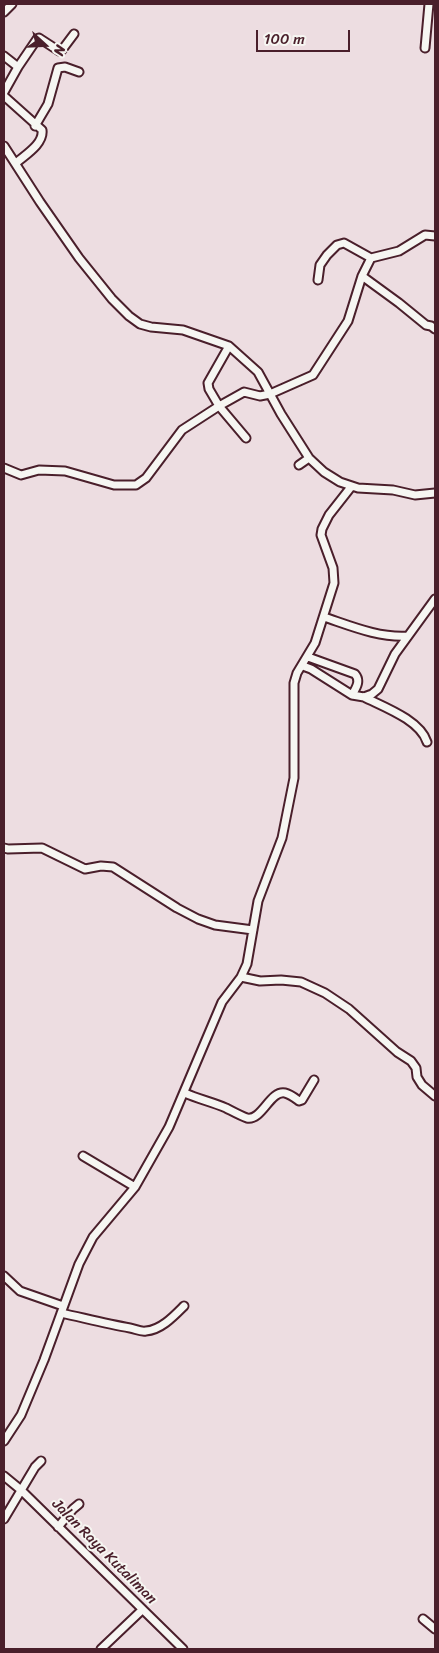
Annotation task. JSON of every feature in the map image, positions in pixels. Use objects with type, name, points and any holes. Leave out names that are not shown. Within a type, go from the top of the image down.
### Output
[{"type":"street","points":[[4,12],[12,4]]},
{"type":"street","points":[[425,48],[429,4]]},
{"type":"street","points":[[16,163],[41,140],[43,133],[4,94],[18,66],[38,38],[59,51],[62,50],[74,34]]},
{"type":"street","points":[[4,56],[18,66]]},
{"type":"street","points":[[36,126],[48,104],[58,68],[65,67],[79,72]]},
{"type":"street","points":[[4,146],[79,258],[112,299],[130,316],[140,324],[183,330],[229,346],[258,372],[309,458],[324,472],[340,482],[351,487],[368,490],[435,494]]},
{"type":"street","points":[[318,280],[320,265],[326,255],[337,245],[344,243],[372,258],[399,251],[425,235],[435,236]]},
{"type":"street","points":[[4,468],[21,475],[39,470],[65,471],[114,485],[136,485],[150,473],[182,430],[220,406],[244,392],[260,396],[270,394],[313,375],[348,321],[362,276],[372,258]]},
{"type":"street","points":[[362,276],[426,325],[435,329]]},
{"type":"street","points":[[229,346],[208,383],[220,406],[246,438]]},
{"type":"street","points":[[299,465],[309,458]]},
{"type":"street","points":[[4,1441],[21,1415],[44,1360],[79,1264],[93,1237],[134,1187],[169,1127],[222,1002],[241,977],[247,964],[258,901],[282,838],[294,778],[293,688],[295,678],[315,643],[334,583],[333,568],[321,535],[325,522],[351,487]]},
{"type":"street","points":[[364,697],[378,689],[395,654],[435,599]]},
{"type":"street","points":[[324,617],[365,631],[396,637],[408,636]]},
{"type":"street","points":[[308,657],[355,674],[358,682],[352,695]]},
{"type":"street","points":[[302,666],[311,669],[352,695],[364,697],[393,711],[417,726],[425,734],[427,742]]},
{"type":"street","points":[[4,848],[42,848],[85,869],[101,866],[113,867],[177,908],[198,919],[215,924],[253,930]]},
{"type":"street","points":[[241,977],[260,981],[281,980],[300,982],[325,993],[349,1009],[397,1052],[411,1061],[416,1068],[417,1077],[422,1085],[435,1096]]},
{"type":"street","points":[[185,1093],[247,1118],[253,1117],[277,1094],[288,1094],[299,1101],[302,1100],[314,1080]]},
{"type":"street","points":[[83,1156],[134,1187]]},
{"type":"street","points":[[4,1276],[20,1291],[62,1309],[108,1325],[147,1331],[162,1326],[184,1306]]},
{"type":"street","points":[[4,1519],[41,1461]]},
{"type":"street","name":"Jalan Raya Kutaliman","points":[[4,1476],[21,1490],[183,1649]]},
{"type":"street","points":[[58,1527],[79,1504]]},
{"type":"street","points":[[101,1649],[142,1610]]},
{"type":"street","points":[[424,1619],[435,1629]]}]
